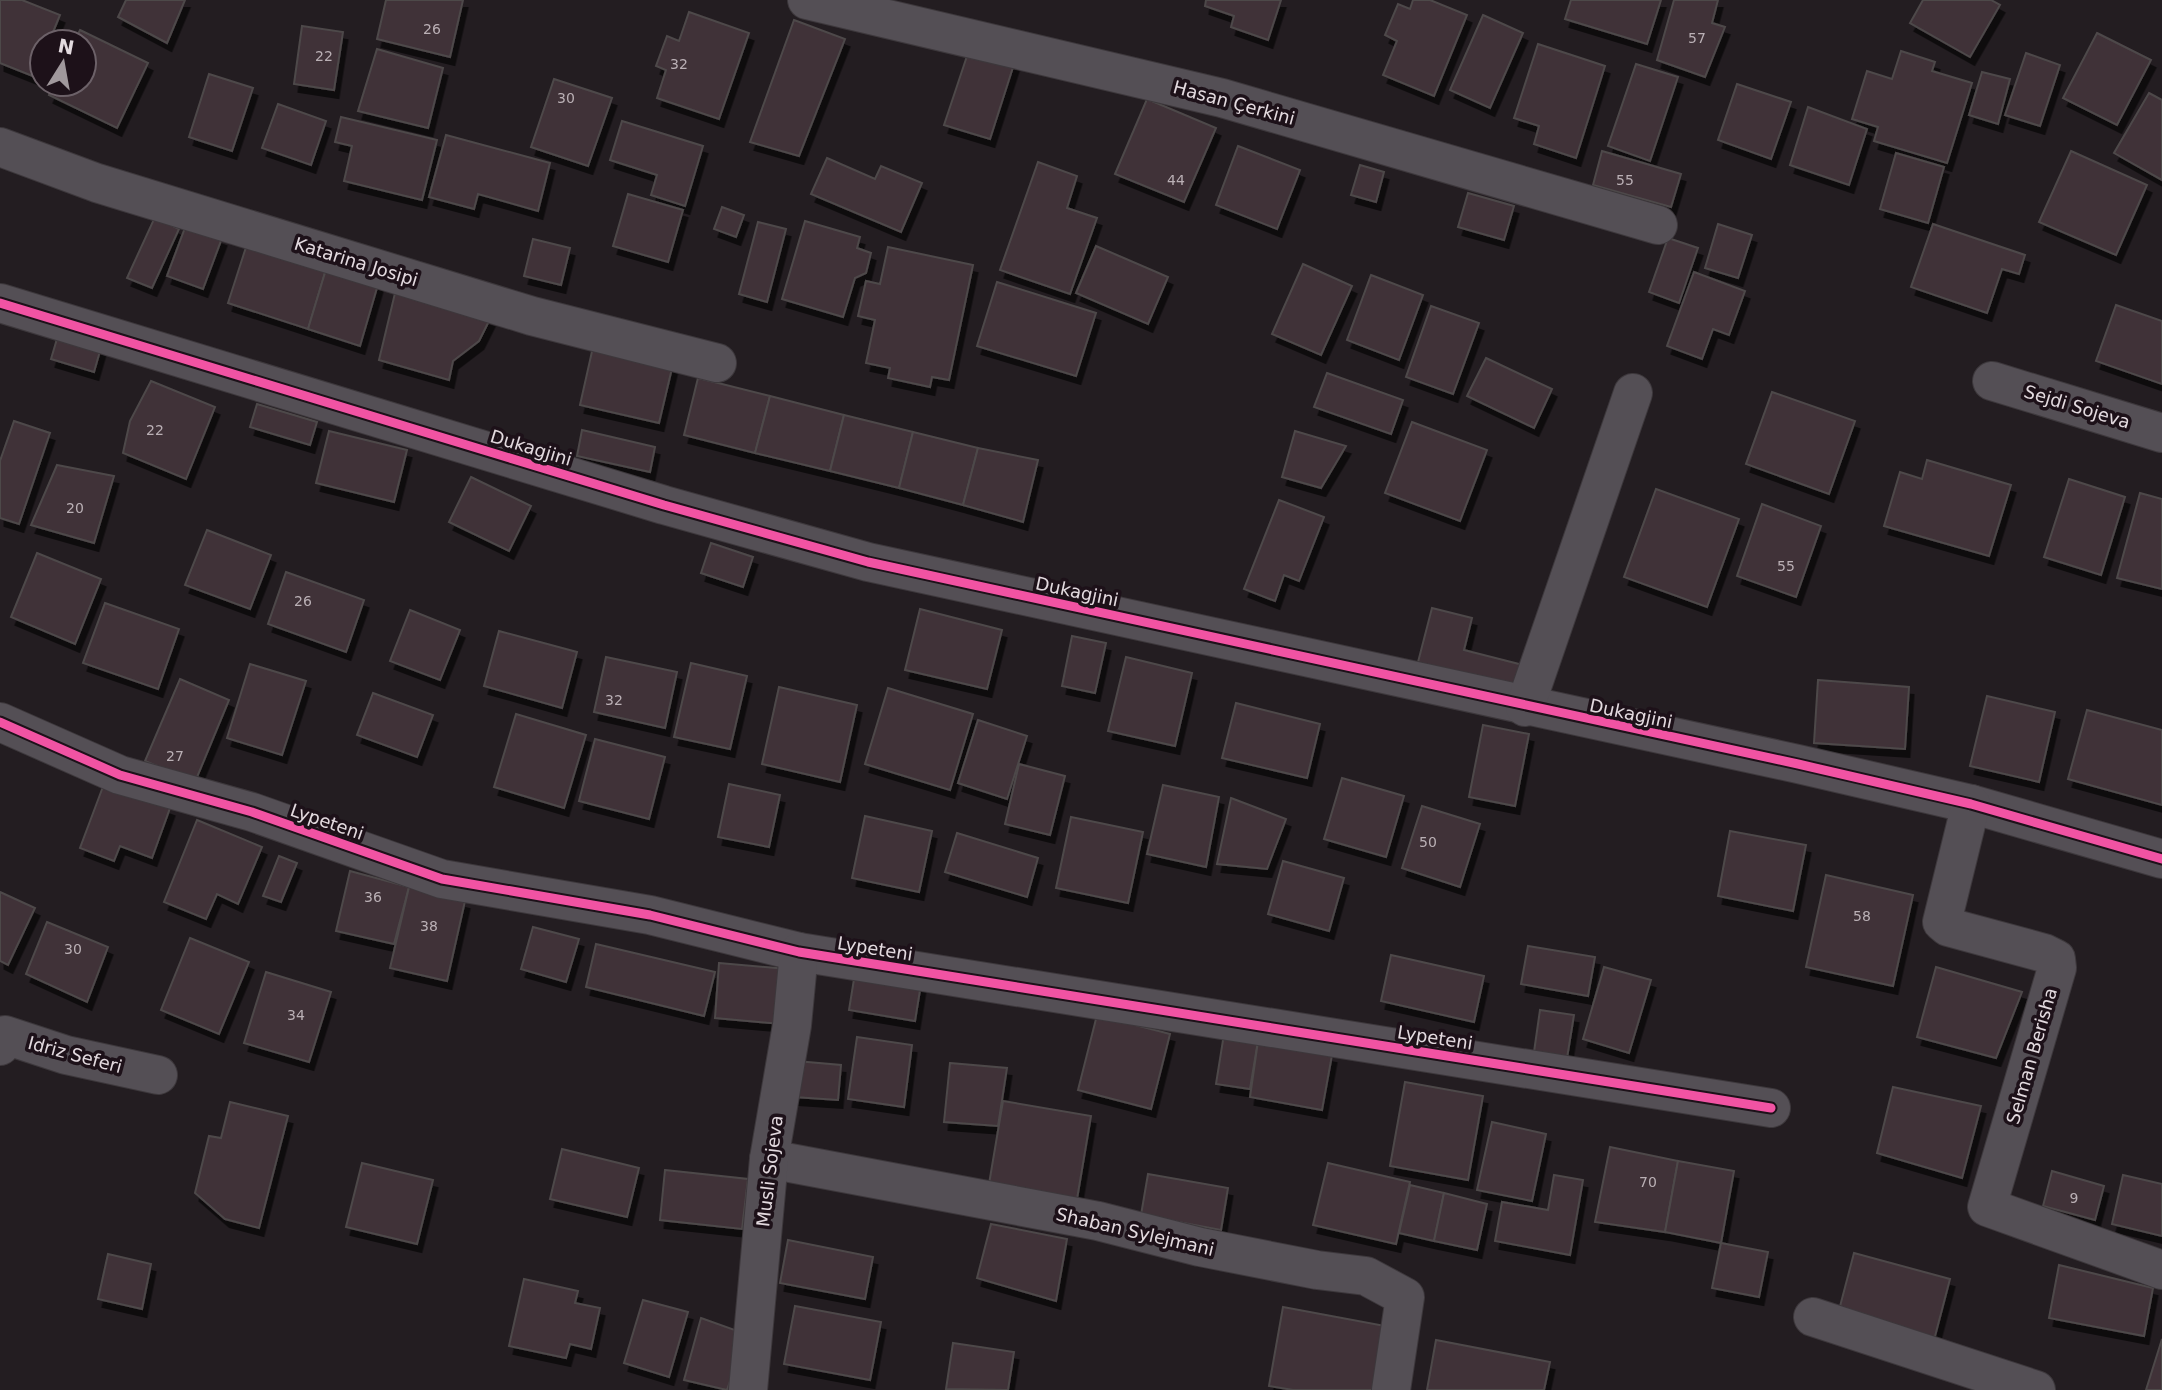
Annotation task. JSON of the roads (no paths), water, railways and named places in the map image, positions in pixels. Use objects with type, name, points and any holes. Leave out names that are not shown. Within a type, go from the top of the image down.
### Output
[{"type":"street","name":"Hasan Çerkini","points":[[807,0],[1222,98],[1658,225]]},
{"type":"street","name":"Katarina Josipi","points":[[0,147],[97,183],[532,316],[717,363]]},
{"type":"street","name":"Dukagjini","points":[[0,303],[664,505],[868,562],[1971,804],[2162,859]]},
{"type":"street","name":"Sejdi Sojeva","points":[[1992,381],[2162,433]]},
{"type":"street","points":[[1525,708],[1633,393]]},
{"type":"street","name":"Lypeteni","points":[[0,722],[120,775],[252,813],[442,879],[650,915],[799,953],[1771,1108]]},
{"type":"street","name":"Selman Berisha","points":[[1971,804],[1942,922],[1948,928],[2045,953],[2056,959],[2057,968],[1987,1207],[2162,1270]]},
{"type":"street","name":"Musli Sojeva","points":[[748,1390],[769,1159],[792,1025],[799,953]]},
{"type":"street","name":"Idriz Seferi","points":[[0,1046],[5,1035],[66,1055],[158,1075]]},
{"type":"street","name":"Shaban Sylejmani","points":[[769,1159],[1098,1221],[1200,1248],[1317,1270],[1366,1276],[1405,1297],[1391,1390]]},
{"type":"street","points":[[1813,1317],[2036,1390]]}]
